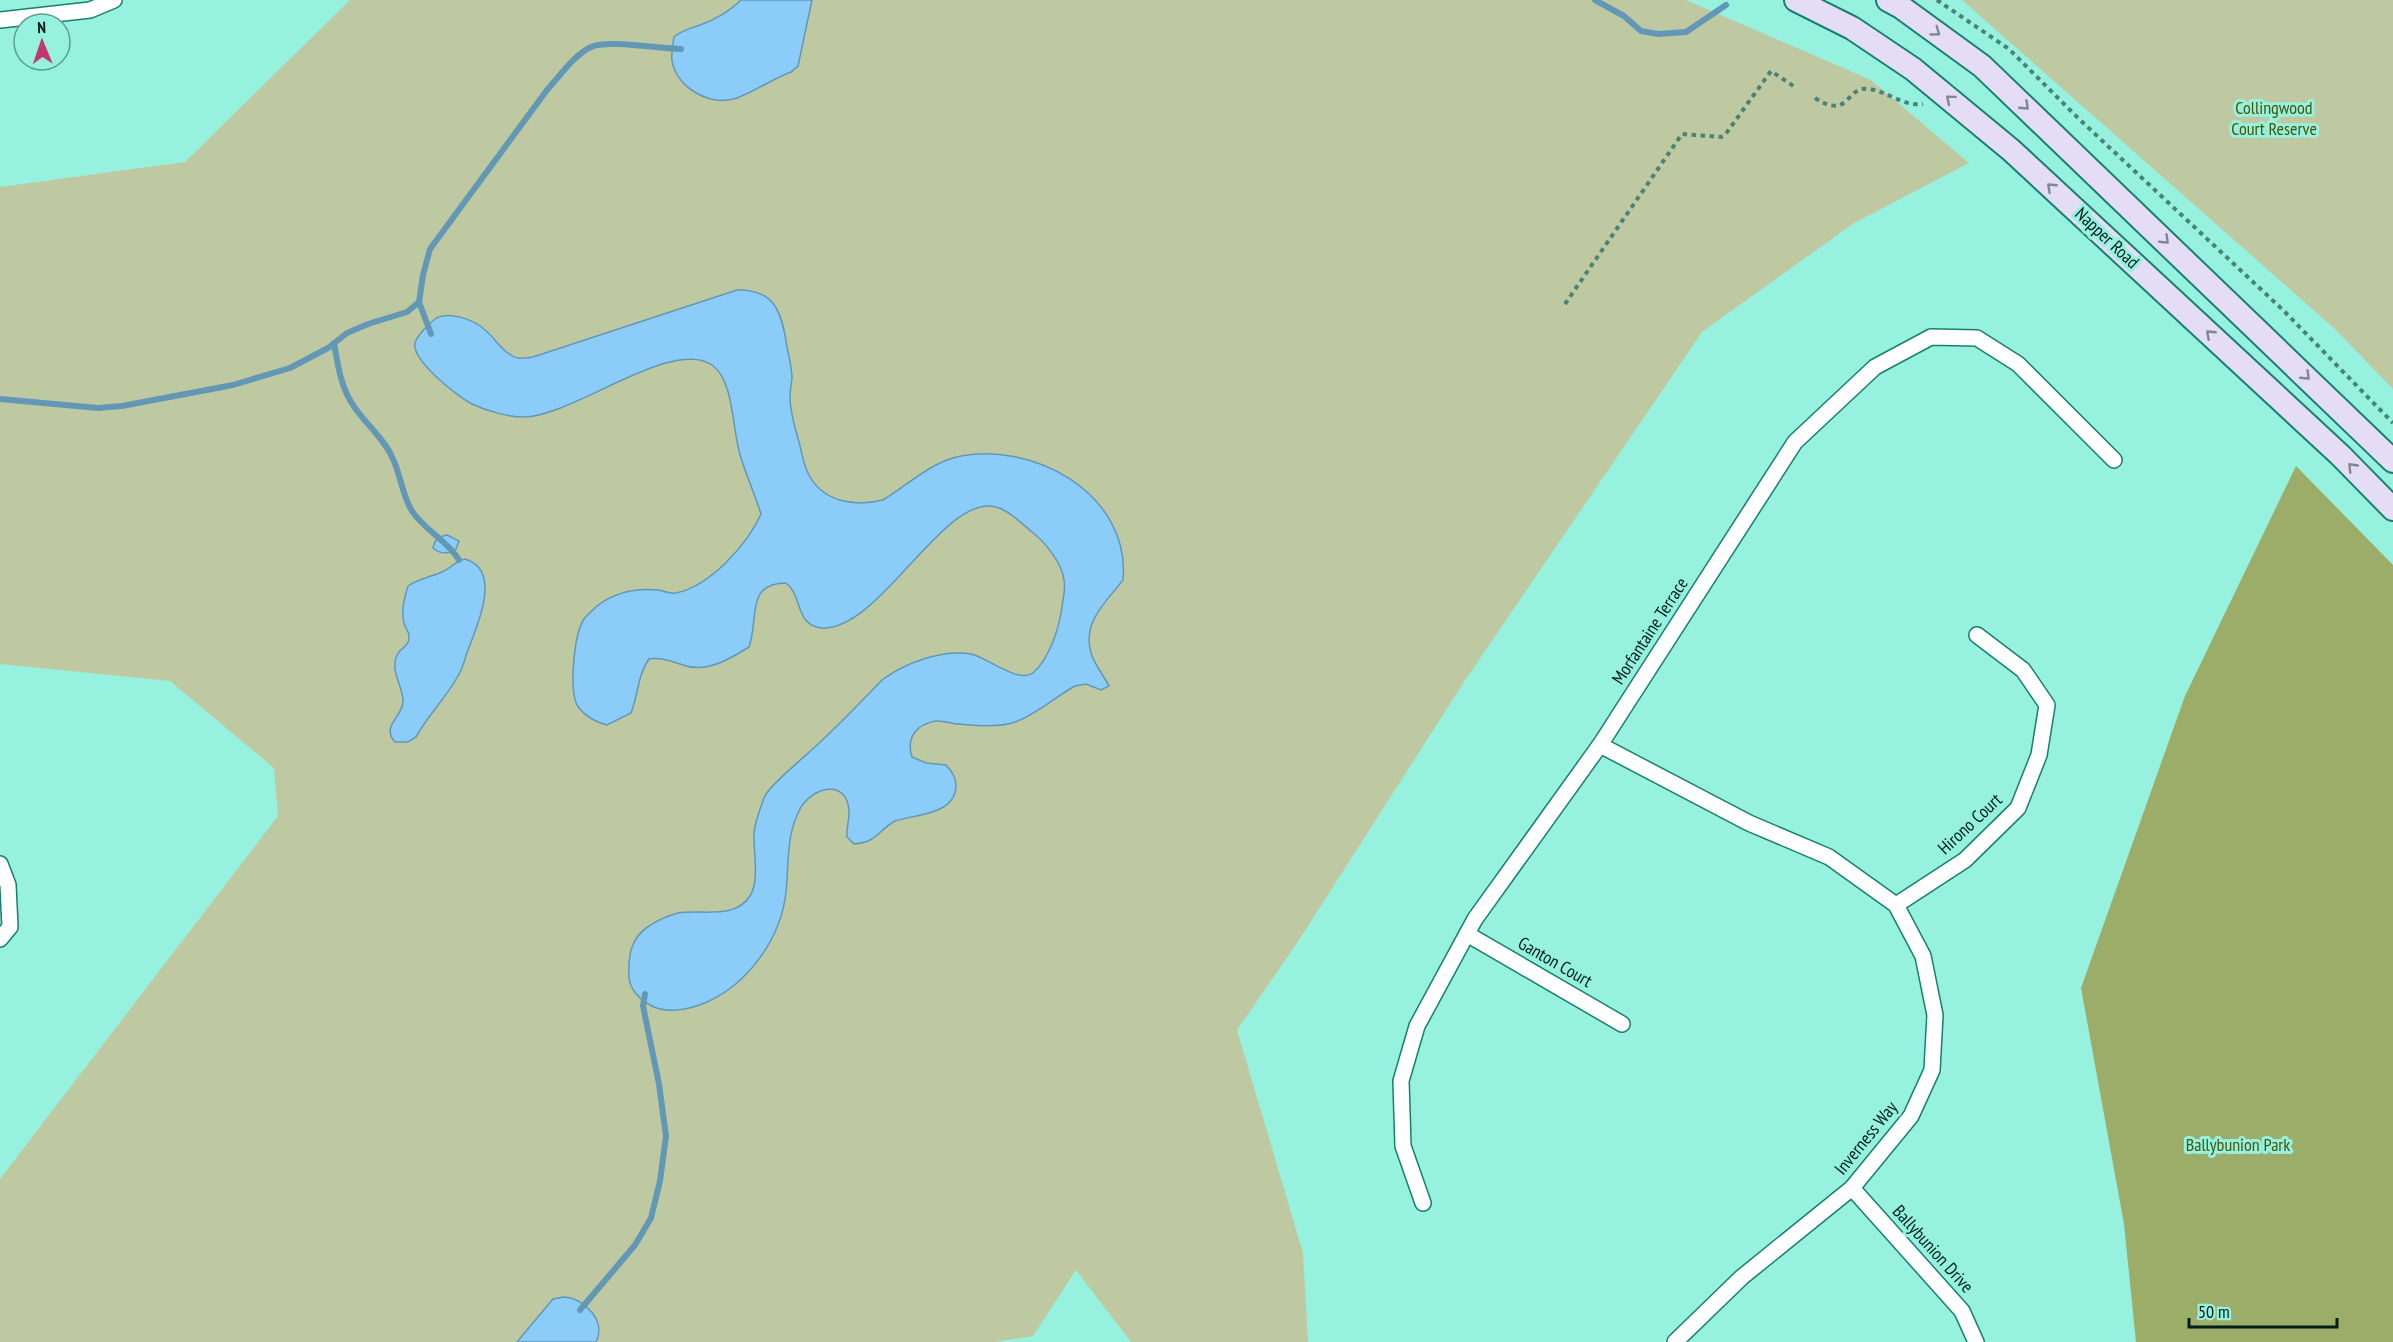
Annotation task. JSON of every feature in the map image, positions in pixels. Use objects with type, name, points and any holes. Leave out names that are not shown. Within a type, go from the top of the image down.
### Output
[{"type":"main road","name":"Napper Road","points":[[1796,0],[1852,28],[1913,69],[2011,150],[2340,455],[2393,509]]},
{"type":"main road","points":[[1888,0],[1982,66],[2393,461]]},
{"type":"street","points":[[0,20],[90,10],[114,0]]},
{"type":"street","name":"Morfantaine Terrace","points":[[1423,1203],[1403,1146],[1401,1081],[1417,1026],[1475,919],[1600,745],[1795,442],[1875,367],[1931,337],[1977,338],[2018,364],[2114,460]]},
{"type":"street","name":"Hirono Court","points":[[1896,904],[1965,860],[2018,808],[2039,755],[2047,705],[2023,670],[1977,635]]},
{"type":"street","name":"Inverness Way","points":[[1600,745],[1749,823],[1829,857],[1896,904],[1923,956],[1935,1015],[1932,1070],[1911,1116],[1852,1188],[1742,1277],[1675,1342]]},
{"type":"street","points":[[0,864],[8,885],[10,927],[0,939]]},
{"type":"street","name":"Ganton Court","points":[[1467,934],[1622,1024]]},
{"type":"street","name":"Ballybunion Drive","points":[[1852,1188],[1962,1311],[1976,1342]]},
{"type":"path","points":[[1936,0],[2009,49],[2079,119],[2283,309],[2393,423]]},
{"type":"path","points":[[1565,304],[1682,134],[1721,137],[1725,135],[1771,71],[1795,87]]},
{"type":"path","points":[[1815,98],[1829,106],[1835,106],[1844,103],[1860,89],[1868,88],[1916,105],[1922,105],[1926,101]]},
{"type":"green space","points":[[350,0],[1686,0],[1871,80],[1969,163],[1854,223],[1702,332],[1464,682],[1299,940],[1237,1030],[1303,1253],[1308,1342],[1131,1342],[1076,1270],[1033,1336],[995,1342],[0,1342],[0,1179],[278,816],[274,768],[170,681],[0,664],[0,187],[185,162]]},
{"type":"green space","name":"Collingwood Court Reserve","points":[[1962,0],[2393,0],[2393,389],[2335,329]]},
{"type":"green space","name":"Ballybunion Park","points":[[2296,466],[2393,565],[2393,1342],[2136,1342],[2124,1224],[2081,988],[2185,696]]},
{"type":"water","points":[[741,0],[812,0],[798,66],[791,72],[737,98],[716,100],[696,93],[680,79],[675,71],[672,61],[674,37],[716,18]]},
{"type":"water","points":[[737,290],[761,294],[769,299],[779,314],[792,371],[790,397],[793,420],[806,469],[814,483],[822,490],[840,500],[872,502],[883,500],[926,471],[953,458],[983,454],[1013,456],[1043,465],[1070,479],[1093,498],[1111,521],[1121,549],[1123,580],[1097,613],[1090,632],[1092,657],[1109,686],[1101,690],[1086,684],[1075,686],[1023,719],[1008,724],[980,726],[939,721],[923,725],[912,738],[910,750],[912,757],[926,763],[946,765],[955,780],[954,796],[949,803],[933,812],[895,821],[868,841],[854,844],[847,837],[849,810],[847,800],[842,793],[828,789],[812,795],[800,809],[792,829],[783,909],[770,942],[760,957],[749,971],[722,994],[694,1007],[664,1010],[646,1003],[631,986],[629,963],[634,942],[649,926],[670,915],[726,911],[744,903],[750,896],[755,882],[755,824],[764,798],[772,786],[834,729],[882,680],[913,663],[936,656],[960,653],[978,656],[1012,673],[1028,675],[1034,672],[1040,666],[1053,642],[1065,590],[1060,567],[1052,553],[1037,536],[1016,518],[999,508],[979,507],[958,518],[867,608],[844,623],[822,628],[813,626],[803,616],[795,595],[786,583],[773,585],[764,589],[759,596],[749,647],[711,666],[694,667],[663,659],[649,659],[643,671],[631,713],[607,725],[583,712],[577,705],[573,675],[575,649],[580,626],[585,617],[604,601],[618,594],[642,590],[676,593],[702,582],[737,551],[761,514],[741,458],[725,383],[712,365],[694,359],[672,361],[621,380],[544,414],[511,416],[478,407],[457,394],[420,359],[415,343],[423,330],[435,319],[440,316],[454,316],[481,326],[514,357],[533,357]]},
{"type":"water","points":[[447,535],[459,541],[456,549],[444,553],[433,548],[437,539]]},
{"type":"water","points":[[465,559],[476,565],[483,574],[485,586],[481,614],[463,666],[416,737],[408,742],[395,742],[390,731],[403,700],[395,661],[409,639],[403,614],[408,586],[444,571]]},
{"type":"water","points":[[572,1298],[592,1312],[598,1326],[599,1334],[596,1342],[517,1342],[553,1299]]},
{"type":"waterway","points":[[1595,0],[1624,16],[1641,31],[1658,34],[1686,32],[1726,5]]},
{"type":"waterway","points":[[0,399],[98,408],[122,406],[233,385],[290,368],[328,348],[347,333],[407,312],[419,302],[430,249],[547,90],[573,60],[591,47],[599,45],[621,44],[681,49]]},
{"type":"waterway","points":[[419,302],[431,334]]},
{"type":"waterway","points":[[334,343],[346,393],[390,452],[412,511],[459,560]]},
{"type":"waterway","points":[[580,1310],[635,1245],[651,1218],[660,1181],[666,1136],[659,1084],[643,1006],[645,994]]}]
